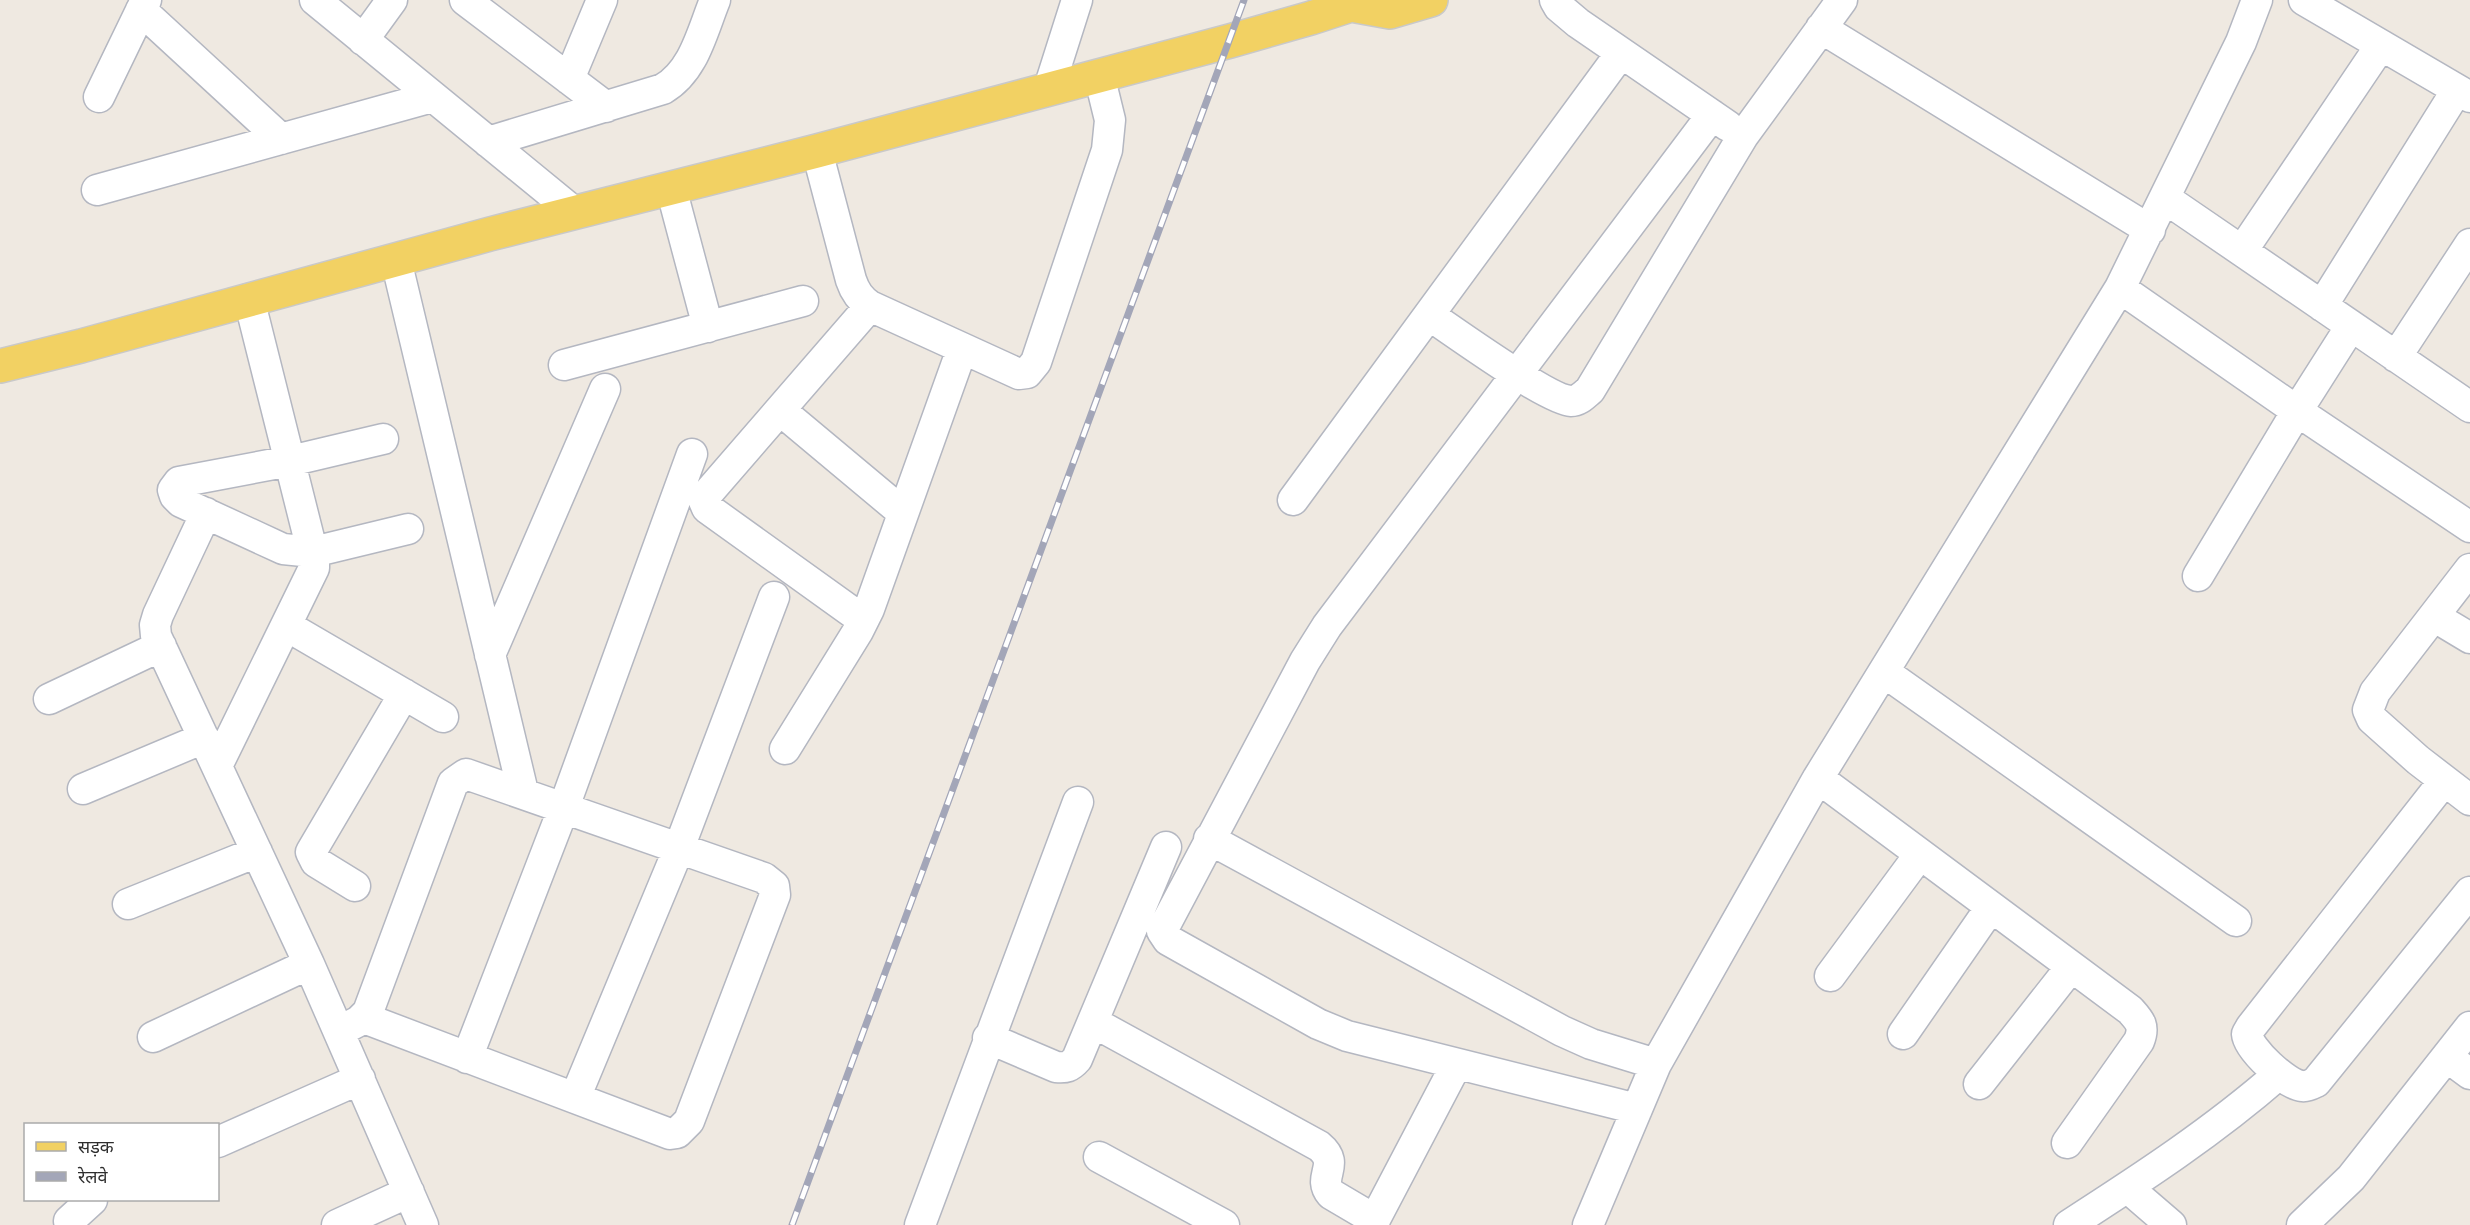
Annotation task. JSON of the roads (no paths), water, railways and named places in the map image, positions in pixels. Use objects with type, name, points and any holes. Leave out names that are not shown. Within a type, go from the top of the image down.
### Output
[{"type":"main road","points":[[2,367],[249,299],[817,151],[1291,24],[1345,4],[1390,12],[1431,0]]},
{"type":"street","points":[[315,0],[574,213]]},
{"type":"street","points":[[363,40],[392,0]]},
{"type":"street","points":[[465,0],[499,10],[569,79],[606,107]]},
{"type":"street","points":[[569,79],[602,0]]},
{"type":"street","points":[[488,142],[663,89],[675,82],[689,66],[716,0]]},
{"type":"street","points":[[1049,88],[1077,0]]},
{"type":"street","points":[[1555,0],[1578,23],[1743,136]]},
{"type":"street","points":[[1429,315],[1518,374],[1561,399],[1572,401],[1581,398],[1590,390],[1743,136],[1842,0]]},
{"type":"street","points":[[1588,1225],[1656,1064],[1818,778],[2120,288],[2166,199],[2241,42],[2257,0]]},
{"type":"street","points":[[2304,0],[2464,93],[2322,306]]},
{"type":"street","points":[[99,97],[143,5],[281,139]]},
{"type":"street","points":[[1821,28],[2150,230]]},
{"type":"street","points":[[2242,251],[2380,45]]},
{"type":"street","points":[[1293,500],[1621,53]]},
{"type":"street","points":[[817,151],[855,291],[870,306],[1018,374],[1027,373],[1036,362],[1107,150],[1110,120],[1099,75]]},
{"type":"street","points":[[97,190],[432,97]]},
{"type":"street","points":[[1637,1109],[1347,1036],[1318,1024],[1168,940],[1162,931],[1305,661],[1327,626],[1712,115]]},
{"type":"street","points":[[671,188],[708,327]]},
{"type":"street","points":[[2166,199],[2470,407]]},
{"type":"street","points":[[2396,357],[2470,244]]},
{"type":"street","points":[[396,260],[523,792]]},
{"type":"street","points":[[2120,288],[2470,527]]},
{"type":"street","points":[[217,766],[314,568],[313,552],[249,299]]},
{"type":"street","points":[[564,365],[803,301]]},
{"type":"street","points":[[864,620],[707,508],[705,501],[708,494],[870,306]]},
{"type":"street","points":[[2198,576],[2351,326]]},
{"type":"street","points":[[784,749],[864,620],[962,349]]},
{"type":"street","points":[[490,655],[605,389]]},
{"type":"street","points":[[780,410],[902,512]]},
{"type":"street","points":[[383,439],[290,461],[179,482],[175,485],[175,496],[181,502],[283,549],[313,552],[408,529]]},
{"type":"street","points":[[467,1058],[564,807],[692,454]]},
{"type":"street","points":[[206,513],[158,615],[155,625],[156,636],[309,964],[352,1024],[360,1079],[423,1225]]},
{"type":"street","points":[[2470,569],[2375,692],[2368,710],[2372,718],[2418,760],[2470,800]]},
{"type":"street","points":[[575,1098],[679,848],[774,597]]},
{"type":"street","points":[[2434,617],[2470,639]]},
{"type":"street","points":[[287,626],[444,717]]},
{"type":"street","points":[[49,699],[162,646]]},
{"type":"street","points":[[1884,672],[2236,921]]},
{"type":"street","points":[[355,886],[316,862],[311,852],[404,694]]},
{"type":"street","points":[[83,789],[204,738]]},
{"type":"street","points":[[466,774],[472,774],[764,878],[774,886],[775,895],[689,1121],[677,1133],[670,1134],[467,1058],[352,1024],[453,783],[466,774]]},
{"type":"street","points":[[1818,778],[2130,1010],[2142,1023],[2143,1031],[2139,1041],[2067,1143]]},
{"type":"street","points":[[2444,781],[2247,1034],[2247,1040],[2251,1046],[2293,1084],[2302,1086],[2316,1082],[2470,892]]},
{"type":"street","points":[[920,1225],[1078,802]]},
{"type":"street","points":[[1209,839],[1562,1031],[1599,1047],[1656,1064]]},
{"type":"street","points":[[988,1038],[1056,1067],[1065,1068],[1072,1065],[1077,1059],[1166,848]]},
{"type":"street","points":[[128,904],[257,852]]},
{"type":"street","points":[[1830,976],[1920,854]]},
{"type":"street","points":[[1903,1034],[1991,907]]},
{"type":"street","points":[[153,1037],[309,964]]},
{"type":"street","points":[[1979,1084],[2071,967]]},
{"type":"street","points":[[1093,1022],[1320,1146],[1328,1153],[1330,1159],[1326,1188],[1331,1194],[1373,1222],[1456,1065]]},
{"type":"street","points":[[2302,1225],[2352,1178],[2458,1065],[2470,1027]]},
{"type":"street","points":[[2069,1225],[2128,1188],[2238,1110],[2280,1074]]},
{"type":"street","points":[[219,1142],[360,1079]]},
{"type":"street","points":[[1099,1156],[1224,1225]]},
{"type":"street","points":[[2128,1188],[2170,1225]]},
{"type":"street","points":[[337,1225],[409,1192]]},
{"type":"street","points":[[69,1221],[91,1201]]},
{"type":"railway","points":[[792,1225],[1244,0]]}]
